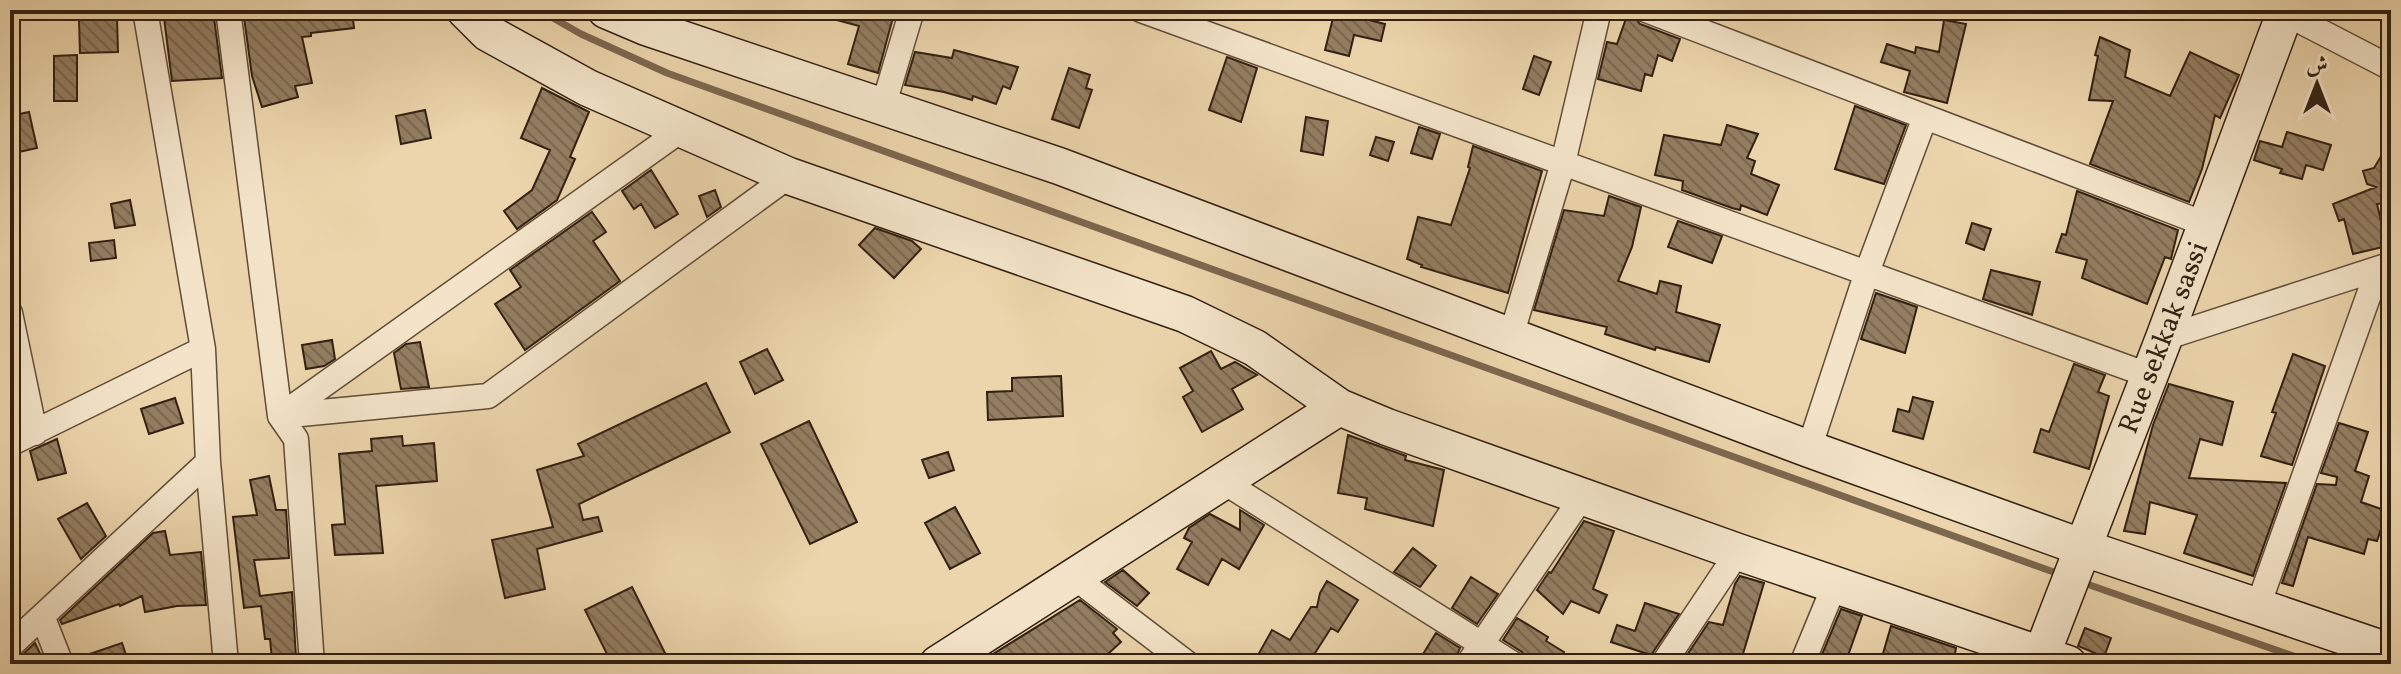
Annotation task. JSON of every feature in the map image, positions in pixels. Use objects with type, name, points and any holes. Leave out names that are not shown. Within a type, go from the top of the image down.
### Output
[{"type":"street","points":[[145,10],[203,349],[208,462],[226,664]]},
{"type":"street","points":[[228,10],[280,416],[296,439],[312,664]]},
{"type":"street","points":[[465,10],[488,33],[588,88],[789,176],[1185,314],[1255,348],[1339,407],[1582,497],[2049,661]]},
{"type":"street","points":[[606,10],[646,27],[1059,166],[1809,449],[2081,547],[2391,652]]},
{"type":"street","points":[[883,107],[912,10]]},
{"type":"street","points":[[1141,10],[2148,375]]},
{"type":"street","points":[[1511,336],[1563,163],[1599,10]]},
{"type":"street","points":[[1646,10],[2205,224]]},
{"type":"street","points":[[2283,11],[2391,68]]},
{"type":"street","name":"Rue sekkak sassi","points":[[2049,661],[2081,547],[2164,338],[2283,11]]},
{"type":"street","points":[[1809,449],[1866,275],[1925,117]]},
{"type":"street","points":[[280,416],[684,128]]},
{"type":"street","points":[[280,416],[488,396],[789,176]]},
{"type":"street","points":[[2164,338],[2384,267]]},
{"type":"street","points":[[2258,606],[2384,267]]},
{"type":"street","points":[[10,313],[35,433]]},
{"type":"street","points":[[10,444],[203,349]]},
{"type":"street","points":[[938,664],[1339,407]]},
{"type":"street","points":[[10,646],[208,462]]},
{"type":"street","points":[[1224,482],[1475,654],[1513,664]]},
{"type":"street","points":[[1475,654],[1582,497]]},
{"type":"street","points":[[1663,664],[1738,552]]},
{"type":"street","points":[[1074,577],[1188,664]]},
{"type":"street","points":[[1802,664],[1835,584]]},
{"type":"street","points":[[43,618],[61,664]]},
{"type":"building","points":[[163,10],[213,10],[222,78],[172,81]]},
{"type":"building","points":[[243,10],[352,10],[354,28],[311,33],[311,36],[302,37],[312,83],[295,86],[298,97],[262,107],[252,76]]},
{"type":"building","points":[[823,10],[895,10],[878,73],[848,64],[859,26],[822,16]]},
{"type":"building","points":[[1335,10],[1355,10],[1353,16],[1385,24],[1381,41],[1354,35],[1349,56],[1325,50]]},
{"type":"building","points":[[1629,10],[1640,24],[1680,39],[1672,61],[1658,55],[1652,76],[1645,74],[1641,91],[1598,79],[1607,42],[1617,44]]},
{"type":"building","points":[[117,19],[118,52],[80,53],[79,20]]},
{"type":"building","points":[[1944,20],[1966,24],[1947,103],[1904,92],[1910,71],[1881,62],[1887,44],[1915,53],[1916,47],[1939,52]]},
{"type":"building","points":[[2100,37],[2130,50],[2125,77],[2170,96],[2190,52],[2239,75],[2220,118],[2215,115],[2202,169],[2189,202],[2090,164],[2113,101],[2089,100]]},
{"type":"building","points":[[954,50],[1018,67],[1010,89],[1003,86],[996,104],[973,96],[972,100],[905,85],[915,52],[952,58]]},
{"type":"building","points":[[77,55],[77,101],[54,101],[54,56]]},
{"type":"building","points":[[1534,56],[1551,62],[1539,95],[1523,89]]},
{"type":"building","points":[[1227,57],[1257,68],[1241,122],[1209,110]]},
{"type":"building","points":[[1069,68],[1090,75],[1086,88],[1092,90],[1079,128],[1052,119]]},
{"type":"building","points":[[542,88],[589,112],[570,157],[575,159],[557,200],[517,229],[504,211],[532,190],[550,150],[521,138]]},
{"type":"building","points":[[1855,106],[1906,125],[1884,184],[1835,169]]},
{"type":"building","points":[[425,110],[431,138],[401,144],[396,116]]},
{"type":"building","points":[[29,112],[37,148],[10,154],[10,116]]},
{"type":"building","points":[[1306,117],[1328,121],[1323,155],[1301,151]]},
{"type":"building","points":[[1727,125],[1758,134],[1747,158],[1755,161],[1751,174],[1779,185],[1767,215],[1741,205],[1740,210],[1732,208],[1682,190],[1683,181],[1655,175],[1664,135],[1721,145]]},
{"type":"building","points":[[1419,127],[1440,134],[1432,159],[1411,153]]},
{"type":"building","points":[[2287,132],[2331,145],[2323,170],[2306,165],[2302,179],[2280,173],[2282,169],[2254,160],[2260,141],[2282,147]]},
{"type":"building","points":[[1376,137],[1394,142],[1388,161],[1370,155]]},
{"type":"building","points":[[2391,140],[2391,202],[2377,204],[2387,246],[2353,254],[2344,219],[2339,221],[2333,204],[2376,187],[2367,184],[2363,171],[2374,168]]},
{"type":"building","points":[[1473,146],[1542,171],[1508,293],[1421,267],[1407,259],[1418,217],[1451,225],[1470,168]]},
{"type":"building","points":[[651,170],[678,214],[655,228],[641,204],[634,209],[622,191]]},
{"type":"building","points":[[715,190],[721,207],[707,217],[699,196]]},
{"type":"building","points":[[2077,191],[2178,230],[2171,259],[2165,257],[2147,304],[2082,278],[2087,260],[2056,252],[2062,234],[2066,235]]},
{"type":"building","points":[[1609,196],[1641,207],[1632,247],[1618,281],[1657,294],[1660,281],[1681,286],[1676,312],[1720,325],[1709,362],[1656,347],[1655,350],[1605,334],[1607,327],[1534,310],[1564,210],[1604,216]]},
{"type":"building","points":[[130,200],[135,225],[115,228],[111,204]]},
{"type":"building","points":[[592,212],[606,232],[593,241],[620,281],[525,350],[495,304],[521,287],[510,270]]},
{"type":"building","points":[[1678,221],[1722,236],[1712,263],[1668,247]]},
{"type":"building","points":[[1972,223],[1991,229],[1984,250],[1966,243]]},
{"type":"building","points":[[875,228],[912,241],[921,249],[894,278],[859,245]]},
{"type":"building","points":[[114,240],[116,258],[91,261],[89,243]]},
{"type":"building","points":[[1991,270],[2040,282],[2032,315],[1983,299]]},
{"type":"building","points":[[1876,293],[1917,307],[1905,353],[1861,339]]},
{"type":"building","points":[[332,340],[335,359],[324,366],[306,369],[302,345]]},
{"type":"building","points":[[420,342],[429,387],[401,389],[394,353],[406,344]]},
{"type":"building","points":[[767,349],[783,380],[755,394],[740,362]]},
{"type":"building","points":[[1211,351],[1221,369],[1235,362],[1257,375],[1232,389],[1243,409],[1202,432],[1183,397],[1193,391],[1180,368]]},
{"type":"building","points":[[2293,354],[2325,366],[2292,465],[2261,456],[2276,413],[2272,412]]},
{"type":"building","points":[[2074,364],[2105,375],[2098,392],[2109,396],[2089,469],[2034,452],[2041,429],[2049,432]]},
{"type":"building","points":[[1061,376],[1063,416],[988,420],[987,392],[1012,391],[1012,378]]},
{"type":"building","points":[[706,383],[730,432],[579,504],[583,520],[598,517],[602,531],[537,549],[545,589],[505,598],[492,540],[553,527],[537,470],[584,456],[578,444]]},
{"type":"building","points":[[2169,384],[2233,402],[2222,445],[2200,439],[2189,478],[2286,483],[2253,576],[2184,553],[2197,515],[2150,502],[2145,534],[2124,531],[2153,425]]},
{"type":"building","points":[[1913,397],[1933,402],[1923,439],[1893,431],[1898,409],[1909,412]]},
{"type":"building","points":[[175,398],[183,423],[149,434],[141,409]]},
{"type":"building","points":[[809,421],[857,522],[810,544],[761,444]]},
{"type":"building","points":[[2339,423],[2368,432],[2355,471],[2369,476],[2361,502],[2387,511],[2377,541],[2368,539],[2364,554],[2308,537],[2293,586],[2282,583],[2317,484],[2336,485],[2337,477],[2321,473]]},
{"type":"building","points":[[1348,435],[1406,456],[1405,460],[1444,470],[1433,526],[1365,509],[1367,498],[1338,493]]},
{"type":"building","points":[[402,436],[403,446],[434,443],[437,481],[376,486],[383,553],[335,555],[332,525],[345,524],[339,454],[372,451],[371,439]]},
{"type":"building","points":[[57,439],[66,473],[38,480],[30,451]]},
{"type":"building","points":[[948,452],[954,470],[929,478],[922,460]]},
{"type":"building","points":[[269,476],[276,510],[286,510],[289,558],[254,560],[260,596],[292,592],[296,658],[272,660],[270,639],[265,639],[261,606],[244,608],[233,517],[257,515],[250,480]]},
{"type":"building","points":[[87,503],[106,536],[81,559],[58,519]]},
{"type":"building","points":[[955,507],[980,553],[950,569],[925,523]]},
{"type":"building","points":[[1240,510],[1264,525],[1239,569],[1222,559],[1208,585],[1177,569],[1192,542],[1184,538],[1189,528],[1210,514],[1240,530]]},
{"type":"building","points":[[1584,521],[1614,531],[1593,589],[1607,595],[1599,613],[1571,601],[1563,614],[1537,590]]},
{"type":"building","points":[[165,531],[170,555],[201,552],[206,605],[145,612],[142,596],[62,624],[60,620],[153,533]]},
{"type":"building","points":[[1413,548],[1436,566],[1420,587],[1394,572]]},
{"type":"building","points":[[1123,570],[1149,593],[1137,606],[1105,582]]},
{"type":"building","points":[[1740,576],[1764,583],[1740,664],[1681,664],[1709,622],[1723,625]]},
{"type":"building","points":[[1471,577],[1498,594],[1477,624],[1452,608]]},
{"type":"building","points":[[1327,581],[1358,600],[1338,632],[1331,628],[1308,664],[1253,664],[1272,630],[1290,640],[1311,607],[1317,607]]},
{"type":"building","points":[[632,587],[666,655],[648,664],[612,664],[585,610]]},
{"type":"building","points":[[1080,600],[1117,629],[1113,633],[1121,642],[1097,664],[977,664]]},
{"type":"building","points":[[1645,603],[1679,614],[1651,655],[1611,642],[1617,625],[1635,631]]},
{"type":"building","points":[[1841,609],[1862,616],[1845,664],[1818,664]]},
{"type":"building","points":[[1517,618],[1548,637],[1546,641],[1564,652],[1557,664],[1528,664],[1522,652],[1503,640]]},
{"type":"building","points":[[1891,626],[1956,648],[1953,664],[1913,658],[1911,664],[1880,664]]},
{"type":"building","points":[[2085,628],[2111,638],[2104,657],[2078,646]]},
{"type":"building","points":[[1436,633],[1460,648],[1453,664],[1417,664]]},
{"type":"building","points":[[35,643],[45,664],[10,664],[10,661],[20,657]]},
{"type":"building","points":[[122,643],[129,664],[76,664],[75,659]]},
{"type":"waterway","points":[[539,10],[581,34],[667,73],[2062,575]]},
{"type":"waterway","points":[[2081,582],[2316,664]]}]
